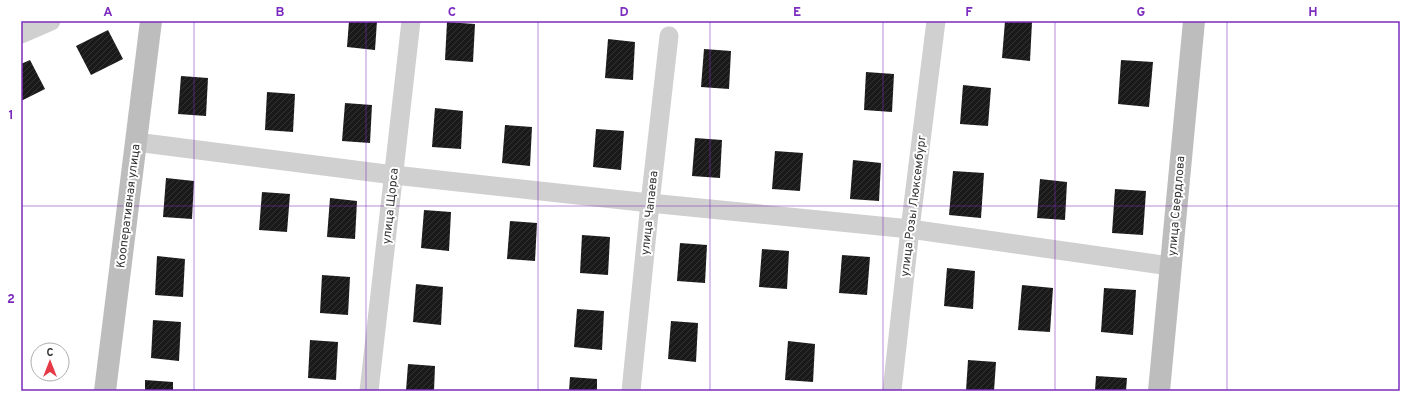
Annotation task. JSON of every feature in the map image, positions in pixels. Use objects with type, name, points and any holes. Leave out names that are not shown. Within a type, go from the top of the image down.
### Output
[{"type":"street","points":[[21,34],[51,21]]},
{"type":"street","name":"Кооперативная улица","points":[[105,391],[151,21]]},
{"type":"street","name":"улица Щорса","points":[[369,391],[411,21]]},
{"type":"street","name":"улица Розы Люксембург","points":[[892,391],[910,228],[936,21]]},
{"type":"street","name":"улица Свердлова","points":[[1159,391],[1194,21]]},
{"type":"street","name":"улица Чапаева","points":[[630,391],[669,36]]},
{"type":"street","points":[[136,142],[394,175],[650,203],[910,228],[1170,266]]},
{"type":"building","points":[[349,21],[377,21],[375,50],[347,47]]},
{"type":"building","points":[[1005,21],[1032,22],[1030,61],[1002,58]]},
{"type":"building","points":[[447,22],[475,24],[473,62],[445,60]]},
{"type":"building","points":[[108,30],[123,59],[91,75],[76,46]]},
{"type":"building","points":[[608,39],[635,42],[633,80],[605,78]]},
{"type":"building","points":[[704,49],[731,51],[729,89],[701,87]]},
{"type":"building","points":[[30,60],[45,89],[21,101],[21,64]]},
{"type":"building","points":[[1121,60],[1153,62],[1149,107],[1118,104]]},
{"type":"building","points":[[866,72],[894,74],[892,112],[864,110]]},
{"type":"building","points":[[181,76],[208,78],[206,116],[178,114]]},
{"type":"building","points":[[963,85],[991,88],[988,126],[960,124]]},
{"type":"building","points":[[267,92],[295,94],[293,132],[265,130]]},
{"type":"building","points":[[345,103],[372,105],[370,143],[342,141]]},
{"type":"building","points":[[435,108],[463,111],[461,149],[432,147]]},
{"type":"building","points":[[505,125],[532,127],[530,166],[502,163]]},
{"type":"building","points":[[596,129],[624,131],[621,170],[593,167]]},
{"type":"building","points":[[695,138],[722,140],[720,178],[692,176]]},
{"type":"building","points":[[775,151],[803,153],[800,191],[772,189]]},
{"type":"building","points":[[853,160],[881,163],[879,201],[850,199]]},
{"type":"building","points":[[953,171],[984,173],[981,218],[949,215]]},
{"type":"building","points":[[166,178],[194,181],[192,219],[163,217]]},
{"type":"building","points":[[1040,179],[1067,182],[1065,220],[1037,218]]},
{"type":"building","points":[[1115,189],[1146,191],[1143,235],[1112,233]]},
{"type":"building","points":[[262,192],[290,194],[287,232],[259,230]]},
{"type":"building","points":[[330,198],[357,201],[355,239],[327,237]]},
{"type":"building","points":[[424,210],[451,212],[449,251],[421,248]]},
{"type":"building","points":[[510,221],[537,223],[535,261],[507,259]]},
{"type":"building","points":[[582,235],[610,237],[608,275],[580,273]]},
{"type":"building","points":[[680,243],[707,245],[705,283],[677,281]]},
{"type":"building","points":[[762,249],[789,251],[787,289],[759,287]]},
{"type":"building","points":[[842,255],[870,257],[867,295],[839,293]]},
{"type":"building","points":[[157,256],[185,259],[183,297],[155,295]]},
{"type":"building","points":[[947,268],[975,271],[973,309],[944,306]]},
{"type":"building","points":[[322,275],[350,277],[348,315],[320,313]]},
{"type":"building","points":[[416,284],[443,287],[441,325],[413,322]]},
{"type":"building","points":[[1022,285],[1053,288],[1050,332],[1018,330]]},
{"type":"building","points":[[1104,288],[1136,290],[1133,335],[1101,332]]},
{"type":"building","points":[[577,309],[604,311],[602,350],[574,347]]},
{"type":"building","points":[[153,320],[181,322],[179,361],[151,358]]},
{"type":"building","points":[[671,321],[698,323],[696,362],[668,359]]},
{"type":"building","points":[[310,340],[338,342],[336,380],[308,378]]},
{"type":"building","points":[[788,341],[815,344],[813,382],[785,380]]},
{"type":"building","points":[[968,360],[996,362],[994,391],[966,391]]},
{"type":"building","points":[[408,364],[435,366],[434,391],[406,391]]},
{"type":"building","points":[[1096,376],[1127,378],[1126,391],[1095,391]]},
{"type":"building","points":[[570,377],[597,379],[597,391],[569,391]]},
{"type":"building","points":[[145,380],[173,382],[173,391],[145,391]]}]
